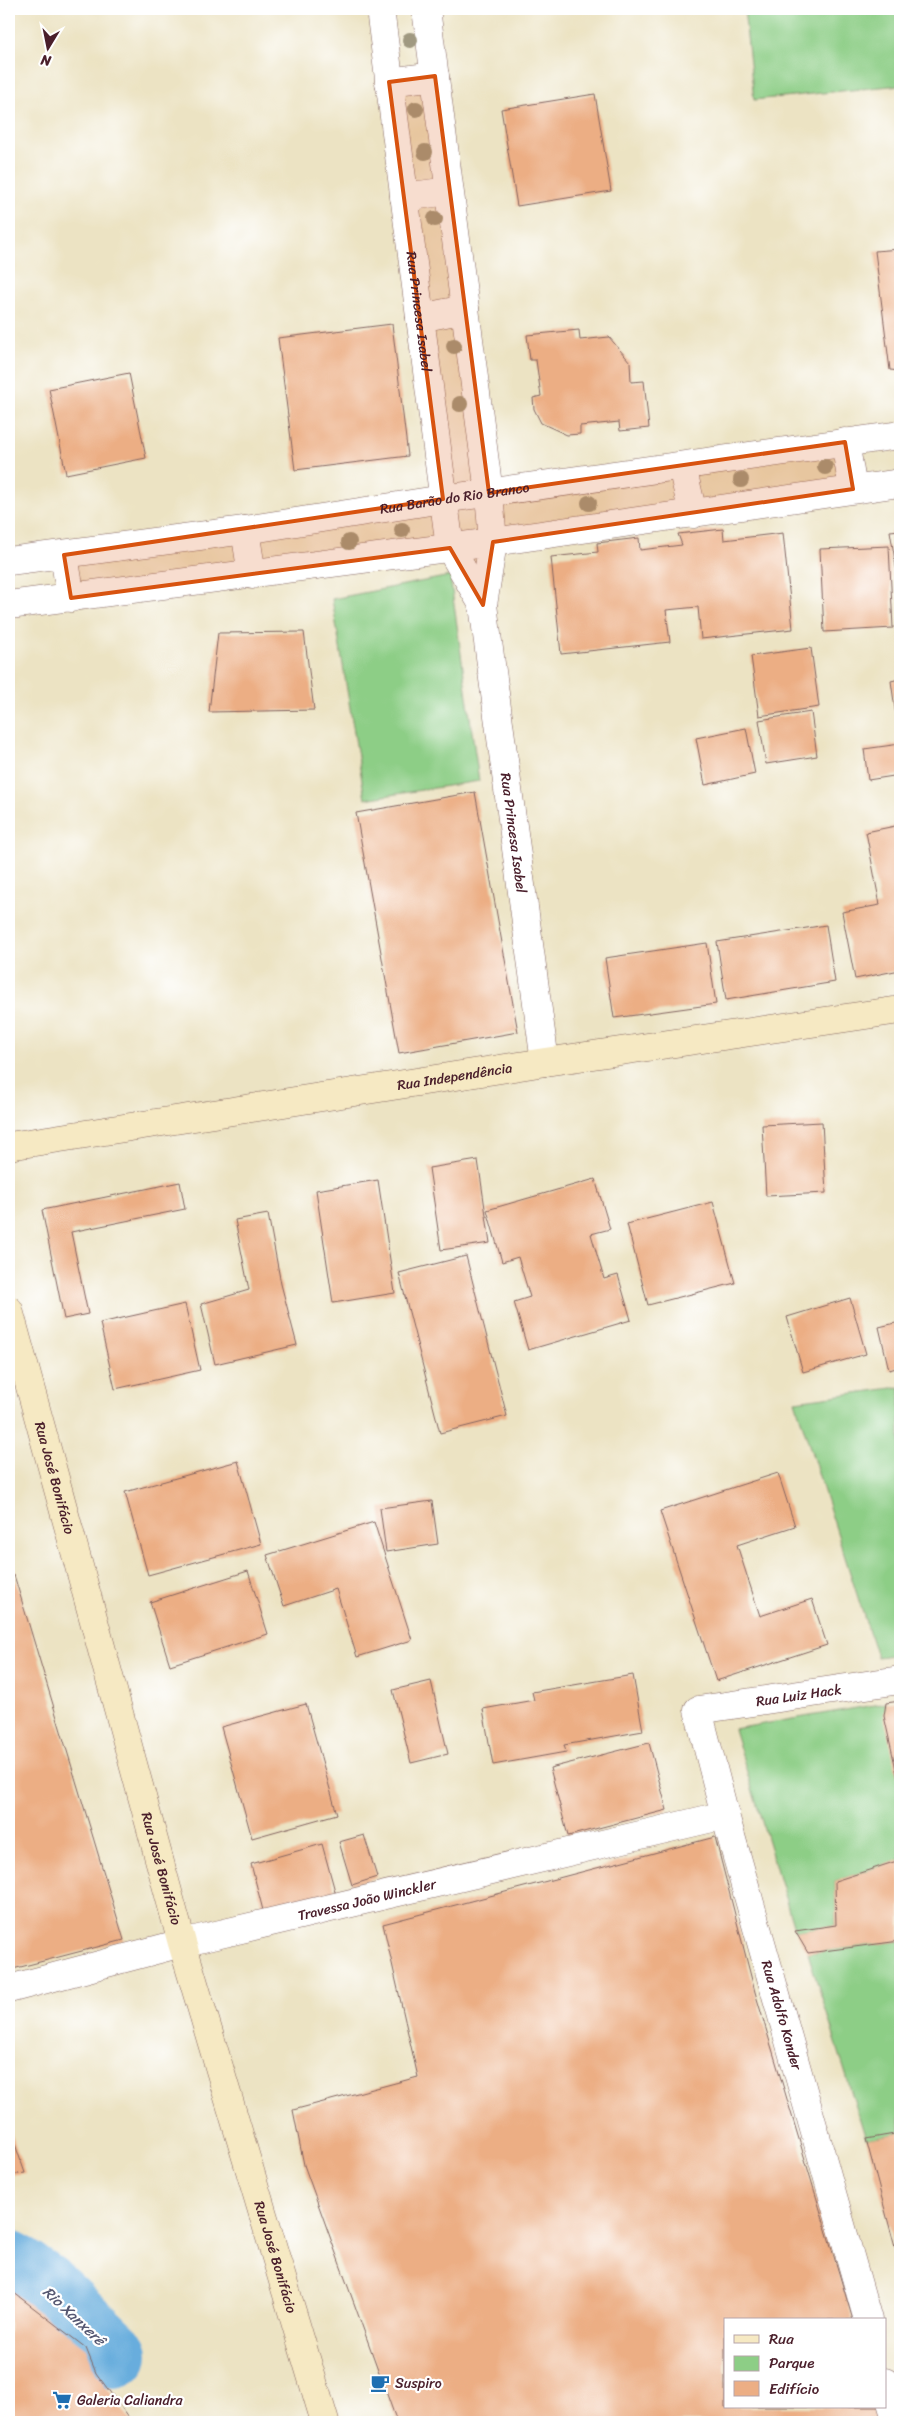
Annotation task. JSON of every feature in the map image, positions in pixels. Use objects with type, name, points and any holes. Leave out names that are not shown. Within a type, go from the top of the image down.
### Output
[{"type":"street","name":"Rua Princesa Isabel","points":[[380,9],[450,548],[483,605]]},
{"type":"street","name":"Rua Princesa Isabel","points":[[426,9],[489,494],[493,542],[483,605],[545,1062]]},
{"type":"street","points":[[389,82],[435,76]]},
{"type":"street","points":[[404,198],[449,191]]},
{"type":"street","points":[[420,318],[465,309]]},
{"type":"street","name":"Rua Barão do Rio Branco","points":[[9,561],[245,530],[443,499],[900,435]]},
{"type":"street","points":[[845,442],[853,489]]},
{"type":"street","points":[[682,466],[693,514]]},
{"type":"street","points":[[9,605],[450,548],[900,483]]},
{"type":"street","points":[[245,530],[252,575]]},
{"type":"street","points":[[64,555],[71,598]]},
{"type":"street","name":"Rua Independência","points":[[9,1146],[545,1062],[900,1010]]},
{"type":"street","name":"Rua José Bonifácio","points":[[9,1310],[182,1943],[325,2422]]},
{"type":"street","name":"Rua Luiz Hack","points":[[698,1710],[900,1680]]},
{"type":"street","name":"Rua Adolfo Konder","points":[[698,1710],[725,1815],[867,2318]]},
{"type":"street","name":"Travessa João Winckler","points":[[9,1989],[182,1943],[725,1815]]},
{"type":"street","points":[[886,2385],[897,2422]]},
{"type":"highlighted area","points":[[435,76],[489,493],[845,442],[853,489],[493,542],[483,605],[450,548],[71,598],[64,555],[443,499],[389,82]]},
{"type":"green space","points":[[744,9],[900,9],[900,85],[754,100]]},
{"type":"green space","points":[[450,576],[479,781],[365,799],[332,599]]},
{"type":"green space","points":[[900,1387],[900,1654],[877,1657],[795,1401]]},
{"type":"green space","points":[[886,1703],[885,1716],[900,1786],[900,1860],[835,1881],[836,1925],[795,1931],[734,1729]]},
{"type":"green space","points":[[900,1941],[900,2133],[866,2139],[808,1953]]},
{"type":"building","points":[[595,94],[611,191],[517,206],[501,109]]},
{"type":"building","points":[[900,249],[900,371],[890,370],[875,251]]},
{"type":"building","points":[[392,324],[408,456],[295,470],[278,338]]},
{"type":"building","points":[[579,330],[580,340],[609,337],[630,362],[631,382],[644,381],[649,428],[620,431],[619,422],[580,426],[580,434],[567,435],[541,423],[534,409],[533,398],[541,396],[536,360],[530,360],[527,335]]},
{"type":"building","points":[[129,373],[146,458],[66,474],[49,389]]},
{"type":"building","points":[[723,529],[724,540],[783,533],[793,629],[701,639],[698,607],[666,610],[670,642],[561,654],[551,557],[598,552],[597,543],[639,538],[640,550],[682,545],[678,534]]},
{"type":"building","points":[[900,530],[900,584],[899,584],[890,531]]},
{"type":"building","points":[[889,546],[893,628],[824,632],[820,549]]},
{"type":"building","points":[[304,632],[314,710],[209,712],[218,633]]},
{"type":"building","points":[[811,648],[819,707],[759,716],[751,656]]},
{"type":"building","points":[[900,679],[900,737],[899,737],[891,681]]},
{"type":"building","points":[[811,712],[817,756],[766,764],[759,720]]},
{"type":"building","points":[[746,728],[755,774],[705,785],[696,738]]},
{"type":"building","points":[[900,744],[900,775],[868,780],[864,749]]},
{"type":"building","points":[[475,792],[518,1032],[399,1053],[356,813]]},
{"type":"building","points":[[900,825],[900,970],[855,979],[842,912],[880,905],[866,832]]},
{"type":"building","points":[[826,925],[835,982],[726,1000],[717,942]]},
{"type":"building","points":[[707,943],[716,1004],[614,1018],[605,958]]},
{"type":"building","points":[[822,1122],[826,1193],[766,1196],[762,1125]]},
{"type":"building","points":[[478,1160],[490,1243],[441,1250],[429,1168]]},
{"type":"building","points":[[595,1179],[610,1229],[591,1234],[604,1279],[618,1275],[631,1320],[528,1350],[514,1302],[530,1297],[518,1257],[502,1262],[487,1210]]},
{"type":"building","points":[[378,1180],[395,1293],[333,1303],[316,1190]]},
{"type":"building","points":[[180,1182],[185,1209],[71,1232],[88,1314],[64,1319],[42,1210]]},
{"type":"building","points":[[713,1202],[735,1283],[648,1305],[627,1224]]},
{"type":"building","points":[[268,1214],[281,1284],[297,1345],[215,1364],[201,1304],[249,1290],[235,1220]]},
{"type":"building","points":[[466,1256],[507,1416],[440,1433],[399,1273]]},
{"type":"building","points":[[850,1298],[866,1354],[803,1372],[787,1317]]},
{"type":"building","points":[[185,1304],[200,1370],[115,1389],[100,1323]]},
{"type":"building","points":[[900,1322],[900,1367],[889,1370],[879,1327]]},
{"type":"building","points":[[238,1461],[261,1544],[148,1575],[125,1492]]},
{"type":"building","points":[[778,1473],[795,1526],[737,1545],[760,1616],[812,1599],[827,1645],[716,1681],[660,1511]]},
{"type":"building","points":[[432,1501],[438,1544],[386,1552],[380,1508]]},
{"type":"building","points":[[374,1522],[412,1640],[357,1657],[336,1589],[284,1606],[267,1555]]},
{"type":"building","points":[[248,1571],[268,1634],[170,1665],[150,1602]]},
{"type":"building","points":[[14,1575],[124,1940],[9,1970],[9,1576]]},
{"type":"building","points":[[633,1675],[643,1731],[564,1745],[566,1752],[493,1765],[483,1709],[534,1700],[532,1692]]},
{"type":"building","points":[[431,1681],[448,1754],[411,1763],[393,1690]]},
{"type":"building","points":[[900,1701],[899,1783],[884,1716],[886,1703]]},
{"type":"building","points":[[306,1704],[337,1814],[252,1838],[221,1727]]},
{"type":"building","points":[[649,1743],[667,1810],[568,1836],[550,1768]]},
{"type":"building","points":[[364,1835],[377,1877],[352,1885],[339,1842]]},
{"type":"building","points":[[715,1837],[755,1992],[852,2318],[724,2318],[724,2408],[879,2408],[883,2422],[397,2422],[304,2165],[293,2110],[418,2077],[383,1924]]},
{"type":"building","points":[[322,1844],[338,1902],[266,1922],[251,1864]]},
{"type":"building","points":[[900,1860],[900,1941],[808,1953],[795,1931],[836,1925],[835,1881]]},
{"type":"building","points":[[9,2127],[25,2173],[9,2175]]},
{"type":"building","points":[[900,2133],[900,2266],[866,2139]]},
{"type":"building","points":[[9,2289],[86,2348],[96,2373],[132,2422],[9,2422]]},
{"type":"waterway","name":"Rio Xanxerê","points":[[9,2264],[45,2288],[114,2354]]},
{"type":"place","name":"Suspiro","points":[[380,2383]]},
{"type":"place","name":"Galeria Caliandra","points":[[62,2400]]}]
